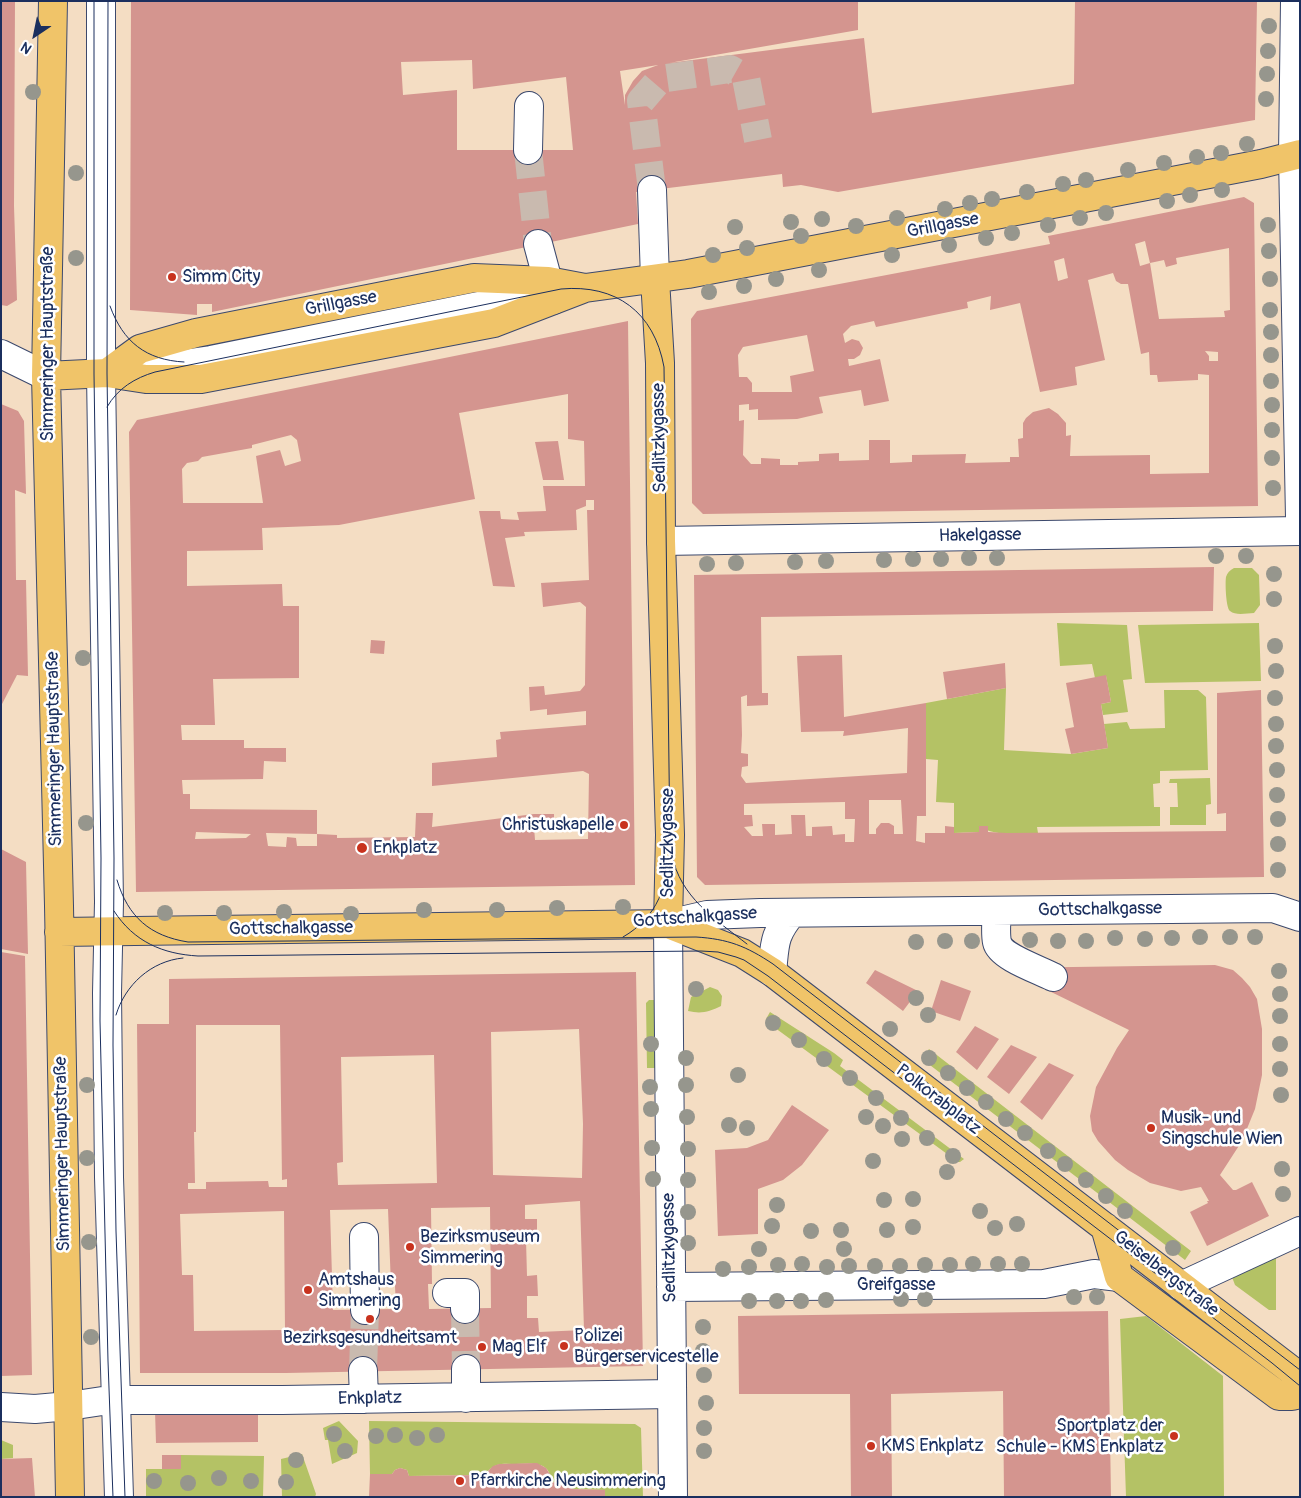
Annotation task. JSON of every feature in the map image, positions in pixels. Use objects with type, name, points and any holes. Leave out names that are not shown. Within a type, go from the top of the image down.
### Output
[{"type":"main road","name":"Simmeringer Hauptstraße","points":[[53,1],[46,376],[70,1497]]},
{"type":"main road","name":"Grillgasse","points":[[104,373],[140,349],[196,333],[474,278],[551,291],[655,280],[1261,164],[1297,155]]},
{"type":"main road","name":"Sedlitzkygasse","points":[[655,280],[660,363],[661,541],[670,835],[668,924]]},
{"type":"main road","points":[[46,376],[104,373],[146,379],[201,379],[494,324],[551,291]]},
{"type":"main road","name":"Gottschalkgasse","points":[[59,932],[668,924]]},
{"type":"main road","name":"Polkorabplatz","points":[[668,924],[742,953],[772,972],[1104,1227]]},
{"type":"main road","name":"Geiselbergstraße","points":[[1104,1227],[1119,1277],[1280,1396],[1300,1394]]},
{"type":"main road","name":"Geiselbergstraße","points":[[1104,1227],[1300,1377]]},
{"type":"street","points":[[101,1],[109,902],[109,1177],[119,1497]]},
{"type":"street","points":[[1295,1],[1300,518]]},
{"type":"street","points":[[528,150],[529,106]]},
{"type":"street","points":[[652,190],[655,280]]},
{"type":"street","points":[[538,244],[551,291]]},
{"type":"street","name":"Grillgasse","points":[[104,373],[156,368],[230,357],[551,291]]},
{"type":"street","points":[[1,354],[46,376]]},
{"type":"street","name":"Hakelgasse","points":[[661,541],[1300,531]]},
{"type":"street","name":"Gottschalkgasse","points":[[668,924],[707,915],[792,913],[1273,908],[1300,917]]},
{"type":"street","points":[[996,911],[997,942],[999,948],[1006,954],[1053,977]]},
{"type":"street","points":[[772,972],[776,937],[792,913]]},
{"type":"street","name":"Sedlitzkygasse","points":[[668,924],[673,1497]]},
{"type":"street","points":[[1181,1286],[1300,1231]]},
{"type":"street","points":[[364,1237],[365,1310]]},
{"type":"street","name":"Greifgasse","points":[[671,1287],[1044,1284],[1094,1274],[1119,1277]]},
{"type":"street","points":[[466,1369],[466,1398]]},
{"type":"street","points":[[363,1371],[364,1399]]},
{"type":"street","name":"Enkplatz","points":[[1,1407],[35,1409],[116,1400],[466,1398],[672,1394]]},
{"type":"green space","points":[[1234,568],[1252,568],[1259,575],[1260,605],[1254,613],[1235,613],[1229,609],[1226,595],[1226,577]]},
{"type":"green space","points":[[1057,623],[1127,625],[1132,679],[1123,680],[1128,712],[1103,715],[1101,704],[1111,702],[1106,676],[1095,678],[1092,664],[1060,666]]},
{"type":"green space","points":[[1259,623],[1261,681],[1145,683],[1138,625]]},
{"type":"green space","points":[[1006,688],[1004,750],[1071,754],[1108,748],[1104,724],[1127,722],[1130,729],[1165,728],[1164,690],[1198,690],[1206,697],[1208,770],[1160,771],[1160,783],[1153,784],[1154,807],[1160,807],[1160,826],[1037,827],[1038,833],[1015,834],[992,832],[979,826],[979,832],[954,833],[954,803],[936,802],[938,760],[926,759],[926,703]]},
{"type":"green space","points":[[1210,778],[1211,804],[1206,805],[1206,825],[1170,825],[1170,807],[1178,807],[1177,783],[1169,783],[1170,779]]},
{"type":"green space","points":[[710,987],[718,990],[722,996],[721,1006],[705,1012],[688,1011],[691,997]]},
{"type":"green space","points":[[649,1000],[654,1000],[655,1068],[647,1068],[646,1003]]},
{"type":"green space","points":[[770,1012],[834,1053],[843,1060],[840,1066],[964,1159],[958,1162],[767,1022],[766,1019]]},
{"type":"green space","points":[[929,1049],[1191,1251],[1185,1260],[922,1059]]},
{"type":"green space","points":[[1276,1256],[1276,1310],[1269,1310],[1235,1285],[1232,1277]]},
{"type":"green space","name":"Sportplatz der Schule - KMS Enkplatz","points":[[1146,1316],[1223,1376],[1224,1497],[1126,1497],[1120,1319]]},
{"type":"green space","points":[[339,1421],[358,1441],[357,1453],[332,1464],[328,1440],[325,1440],[323,1428]]},
{"type":"green space","points":[[369,1421],[635,1424],[641,1428],[643,1497],[605,1497],[605,1490],[572,1489],[565,1480],[550,1483],[550,1476],[545,1467],[534,1464],[499,1464],[481,1475],[409,1476],[407,1470],[400,1468],[392,1474],[370,1474]]},
{"type":"green space","points":[[1,1440],[13,1445],[13,1458],[1,1459]]},
{"type":"green space","points":[[302,1454],[316,1494],[315,1497],[282,1497],[281,1459]]},
{"type":"green space","points":[[181,1455],[264,1456],[263,1497],[146,1497],[146,1469],[181,1469]]},
{"type":"building","points":[[1,1],[15,1],[14,206],[17,300],[7,306],[1,305]]},
{"type":"building","points":[[131,1],[858,1],[858,30],[669,63],[864,38],[872,113],[1074,84],[1075,1],[1257,1],[1255,120],[838,192],[801,185],[783,187],[782,174],[636,192],[638,224],[212,312],[212,304],[197,304],[197,315],[130,310]],"holes":[[[472,60],[473,89],[566,77],[573,150],[457,150],[457,90],[403,95],[401,62]],[[658,65],[642,71],[633,81],[625,95],[625,105],[620,71]]]},
{"type":"building","points":[[1244,197],[1254,203],[1258,506],[703,514],[692,503],[691,319],[697,311],[1050,244],[1048,236]],"holes":[[[1145,241],[1150,263],[1140,266],[1135,244]],[[1229,248],[1230,310],[1224,311],[1225,317],[1159,319],[1150,263],[1164,260],[1166,267],[1177,264],[1176,258]],[[1064,258],[1068,278],[1058,281],[1054,261]],[[1113,273],[1116,281],[1121,284],[1128,284],[1141,354],[1149,352],[1150,375],[1157,375],[1158,382],[1198,380],[1198,374],[1209,375],[1209,473],[1150,474],[1150,455],[1070,456],[1071,435],[1066,436],[1066,423],[1049,408],[1033,412],[1026,418],[1023,423],[1023,438],[1018,439],[1019,457],[1010,457],[1010,462],[965,463],[966,454],[912,455],[912,462],[890,463],[890,440],[869,440],[869,460],[839,461],[839,453],[819,454],[819,461],[798,462],[798,465],[780,465],[780,459],[761,458],[761,464],[751,464],[743,455],[744,420],[739,421],[739,405],[749,404],[749,410],[758,409],[758,420],[797,419],[823,413],[819,397],[861,390],[864,406],[889,401],[880,359],[849,366],[848,359],[854,359],[860,355],[863,348],[859,341],[852,339],[845,343],[843,334],[851,326],[874,321],[876,327],[968,308],[967,302],[991,296],[990,310],[1020,303],[1040,392],[1077,385],[1075,367],[1105,360],[1088,280]],[[807,335],[814,371],[790,376],[792,392],[752,392],[752,383],[747,377],[739,377],[738,355],[743,347]],[[1205,351],[1218,352],[1218,361],[1209,361],[1209,356]]]},
{"type":"building","points":[[628,321],[635,885],[136,892],[129,432],[137,420]],"holes":[[[568,394],[568,439],[584,441],[585,486],[543,486],[546,511],[517,512],[519,520],[501,519],[500,511],[479,511],[493,586],[515,587],[505,538],[525,536],[524,532],[577,530],[576,510],[586,506],[586,500],[594,500],[594,510],[587,510],[589,580],[541,583],[543,607],[580,602],[586,607],[585,685],[580,691],[545,695],[544,686],[529,687],[530,711],[547,709],[547,715],[586,711],[586,725],[500,732],[501,739],[496,740],[497,757],[432,763],[432,786],[583,771],[589,774],[588,839],[535,840],[534,827],[554,827],[554,814],[534,814],[432,827],[433,813],[416,813],[415,837],[337,838],[337,835],[317,834],[317,810],[190,809],[190,794],[183,794],[182,780],[263,779],[264,761],[286,762],[286,748],[244,748],[244,740],[182,740],[181,725],[215,725],[213,679],[299,678],[299,606],[283,606],[282,584],[187,586],[187,551],[263,550],[262,528],[339,525],[475,499],[459,413]],[[291,435],[297,440],[301,461],[285,466],[280,450],[256,456],[263,503],[183,503],[182,469],[187,463],[198,461],[202,457],[252,448],[252,445]],[[196,832],[251,834],[246,838],[195,839]],[[266,833],[317,834],[317,846],[297,846],[296,838],[287,837],[286,847],[268,846]]]},
{"type":"building","points":[[1,404],[18,411],[24,421],[26,494],[15,490],[16,580],[26,580],[28,676],[17,675],[1,706]]},
{"type":"building","points":[[558,441],[564,480],[543,480],[535,442]]},
{"type":"building","points":[[1214,567],[1213,611],[761,617],[762,693],[768,693],[768,705],[747,706],[747,695],[741,697],[741,753],[748,754],[748,766],[742,767],[741,776],[746,783],[907,773],[908,728],[843,736],[844,731],[801,732],[797,656],[842,655],[844,717],[926,703],[926,816],[917,816],[916,841],[925,843],[925,833],[945,833],[945,826],[954,827],[954,833],[979,832],[979,826],[988,826],[988,832],[1007,833],[1226,831],[1226,813],[1217,814],[1217,693],[1261,690],[1264,877],[705,885],[697,877],[694,575]],"holes":[[[869,800],[901,800],[903,834],[894,834],[894,826],[889,823],[881,823],[876,829],[876,834],[869,834]],[[845,802],[845,819],[855,819],[854,842],[845,842],[845,834],[833,835],[832,826],[812,827],[812,836],[806,836],[805,815],[791,815],[792,834],[775,835],[775,824],[762,824],[763,836],[752,836],[744,827],[753,826],[752,815],[744,815],[744,804]]]},
{"type":"building","points":[[371,640],[385,641],[384,654],[370,653]]},
{"type":"building","points":[[1005,663],[1006,688],[947,699],[943,672]]},
{"type":"building","points":[[1106,675],[1111,702],[1101,704],[1108,748],[1071,754],[1065,729],[1074,727],[1066,683]]},
{"type":"building","points":[[1,849],[26,862],[28,954],[1,949]]},
{"type":"building","points":[[1,952],[25,956],[32,1375],[1,1376]]},
{"type":"building","points":[[1215,965],[1233,970],[1250,987],[1257,999],[1262,1029],[1262,1075],[1255,1109],[1242,1141],[1220,1175],[1233,1190],[1252,1182],[1269,1216],[1207,1246],[1190,1212],[1209,1201],[1201,1187],[1181,1191],[1150,1183],[1115,1160],[1098,1141],[1092,1131],[1090,1116],[1096,1087],[1129,1030],[1002,968]]},
{"type":"building","points":[[875,970],[918,991],[903,1011],[866,983]]},
{"type":"building","points":[[636,972],[643,1366],[286,1373],[140,1373],[137,1024],[169,1024],[169,979]],"holes":[[[196,1025],[280,1025],[282,1180],[287,1179],[287,1187],[269,1187],[268,1181],[206,1182],[206,1189],[188,1189],[188,1183],[195,1183],[194,1132],[196,1132]],[[579,1029],[583,1124],[582,1178],[493,1175],[491,1032]],[[434,1055],[437,1183],[338,1185],[337,1163],[343,1162],[341,1057]],[[580,1201],[584,1330],[539,1332],[538,1318],[527,1318],[527,1296],[538,1296],[537,1275],[527,1276],[526,1240],[537,1240],[537,1219],[525,1219],[525,1205]],[[490,1207],[491,1308],[429,1309],[428,1284],[432,1284],[431,1208]],[[388,1209],[391,1286],[395,1286],[396,1309],[333,1310],[330,1210]],[[284,1211],[285,1330],[194,1331],[193,1275],[182,1275],[180,1214]]]},
{"type":"building","points":[[941,980],[971,991],[960,1021],[931,1011]]},
{"type":"building","points":[[975,1026],[999,1039],[977,1070],[956,1052]]},
{"type":"building","points":[[1011,1045],[1037,1057],[1009,1094],[987,1077]]},
{"type":"building","points":[[1049,1063],[1074,1075],[1042,1120],[1020,1102]]},
{"type":"building","points":[[792,1105],[829,1130],[802,1165],[783,1180],[758,1189],[758,1234],[718,1236],[715,1150],[747,1148],[768,1140]]},
{"type":"building","points":[[1108,1311],[1111,1497],[1004,1497],[1003,1391],[891,1394],[892,1497],[851,1497],[850,1394],[739,1394],[738,1316]]},
{"type":"building","points":[[258,1410],[258,1442],[156,1443],[155,1411]]},
{"type":"building","points":[[162,1455],[181,1455],[181,1469],[162,1469]]},
{"type":"building","points":[[32,1458],[35,1497],[1,1497],[1,1459]]},
{"type":"building","name":"Pfarrkirche Neusimmering","points":[[537,1463],[546,1468],[551,1476],[550,1483],[565,1480],[572,1489],[605,1490],[605,1497],[369,1497],[370,1474],[392,1474],[400,1468],[407,1470],[409,1476],[481,1475],[499,1464]]},
{"type":"tunnel","points":[[652,190],[641,101],[660,79],[730,69],[746,78],[758,140]]},
{"type":"tunnel","points":[[528,150],[538,244]]},
{"type":"tunnel","points":[[465,1309],[466,1369]]},
{"type":"tunnel","points":[[363,1371],[365,1310]]},
{"type":"tram line","points":[[94,1],[94,374],[101,858],[100,1021],[113,1497]]},
{"type":"tram line","points":[[108,1],[107,373],[114,858],[113,1045],[116,1231],[125,1497]]},
{"type":"tram line","points":[[107,407],[122,389],[141,377],[155,372],[561,289],[599,291],[615,297],[642,317],[659,348],[664,367],[670,846],[667,874],[659,899],[645,920],[623,937]]},
{"type":"tram line","points":[[110,306],[122,330],[138,347],[158,357],[184,362]]},
{"type":"tram line","points":[[672,855],[676,870],[683,883],[700,906],[747,944]]},
{"type":"tram line","points":[[117,880],[127,904],[142,923],[162,935],[188,942],[696,937],[736,944],[754,952],[773,964],[1300,1370]]},
{"type":"tram line","points":[[114,911],[122,922],[140,938],[161,949],[185,955],[701,951],[718,952],[744,960],[768,976],[1300,1386]]},
{"type":"tram line","points":[[116,1015],[126,994],[141,976],[160,964],[183,958]]},
{"type":"place","name":"Simm City","points":[[172,277]]},
{"type":"place","name":"Christuskapelle","points":[[624,825]]},
{"type":"place","name":"Enkplatz","points":[[362,848]]},
{"type":"place","name":"Musik- und Singschule Wien","points":[[1151,1128]]},
{"type":"place","name":"Bezirksmuseum Simmering","points":[[410,1247]]},
{"type":"place","name":"Amtshaus Simmering","points":[[308,1290]]},
{"type":"place","name":"Bezirksgesundheitsamt","points":[[370,1319]]},
{"type":"place","name":"Polizei Bürgerservicestelle","points":[[564,1346]]},
{"type":"place","name":"Mag Elf","points":[[482,1347]]},
{"type":"place","name":"Sportplatz der Schule - KMS Enkplatz","points":[[1174,1436]]},
{"type":"place","name":"KMS Enkplatz","points":[[871,1446]]},
{"type":"place","name":"Pfarrkirche Neusimmering","points":[[460,1481]]}]
